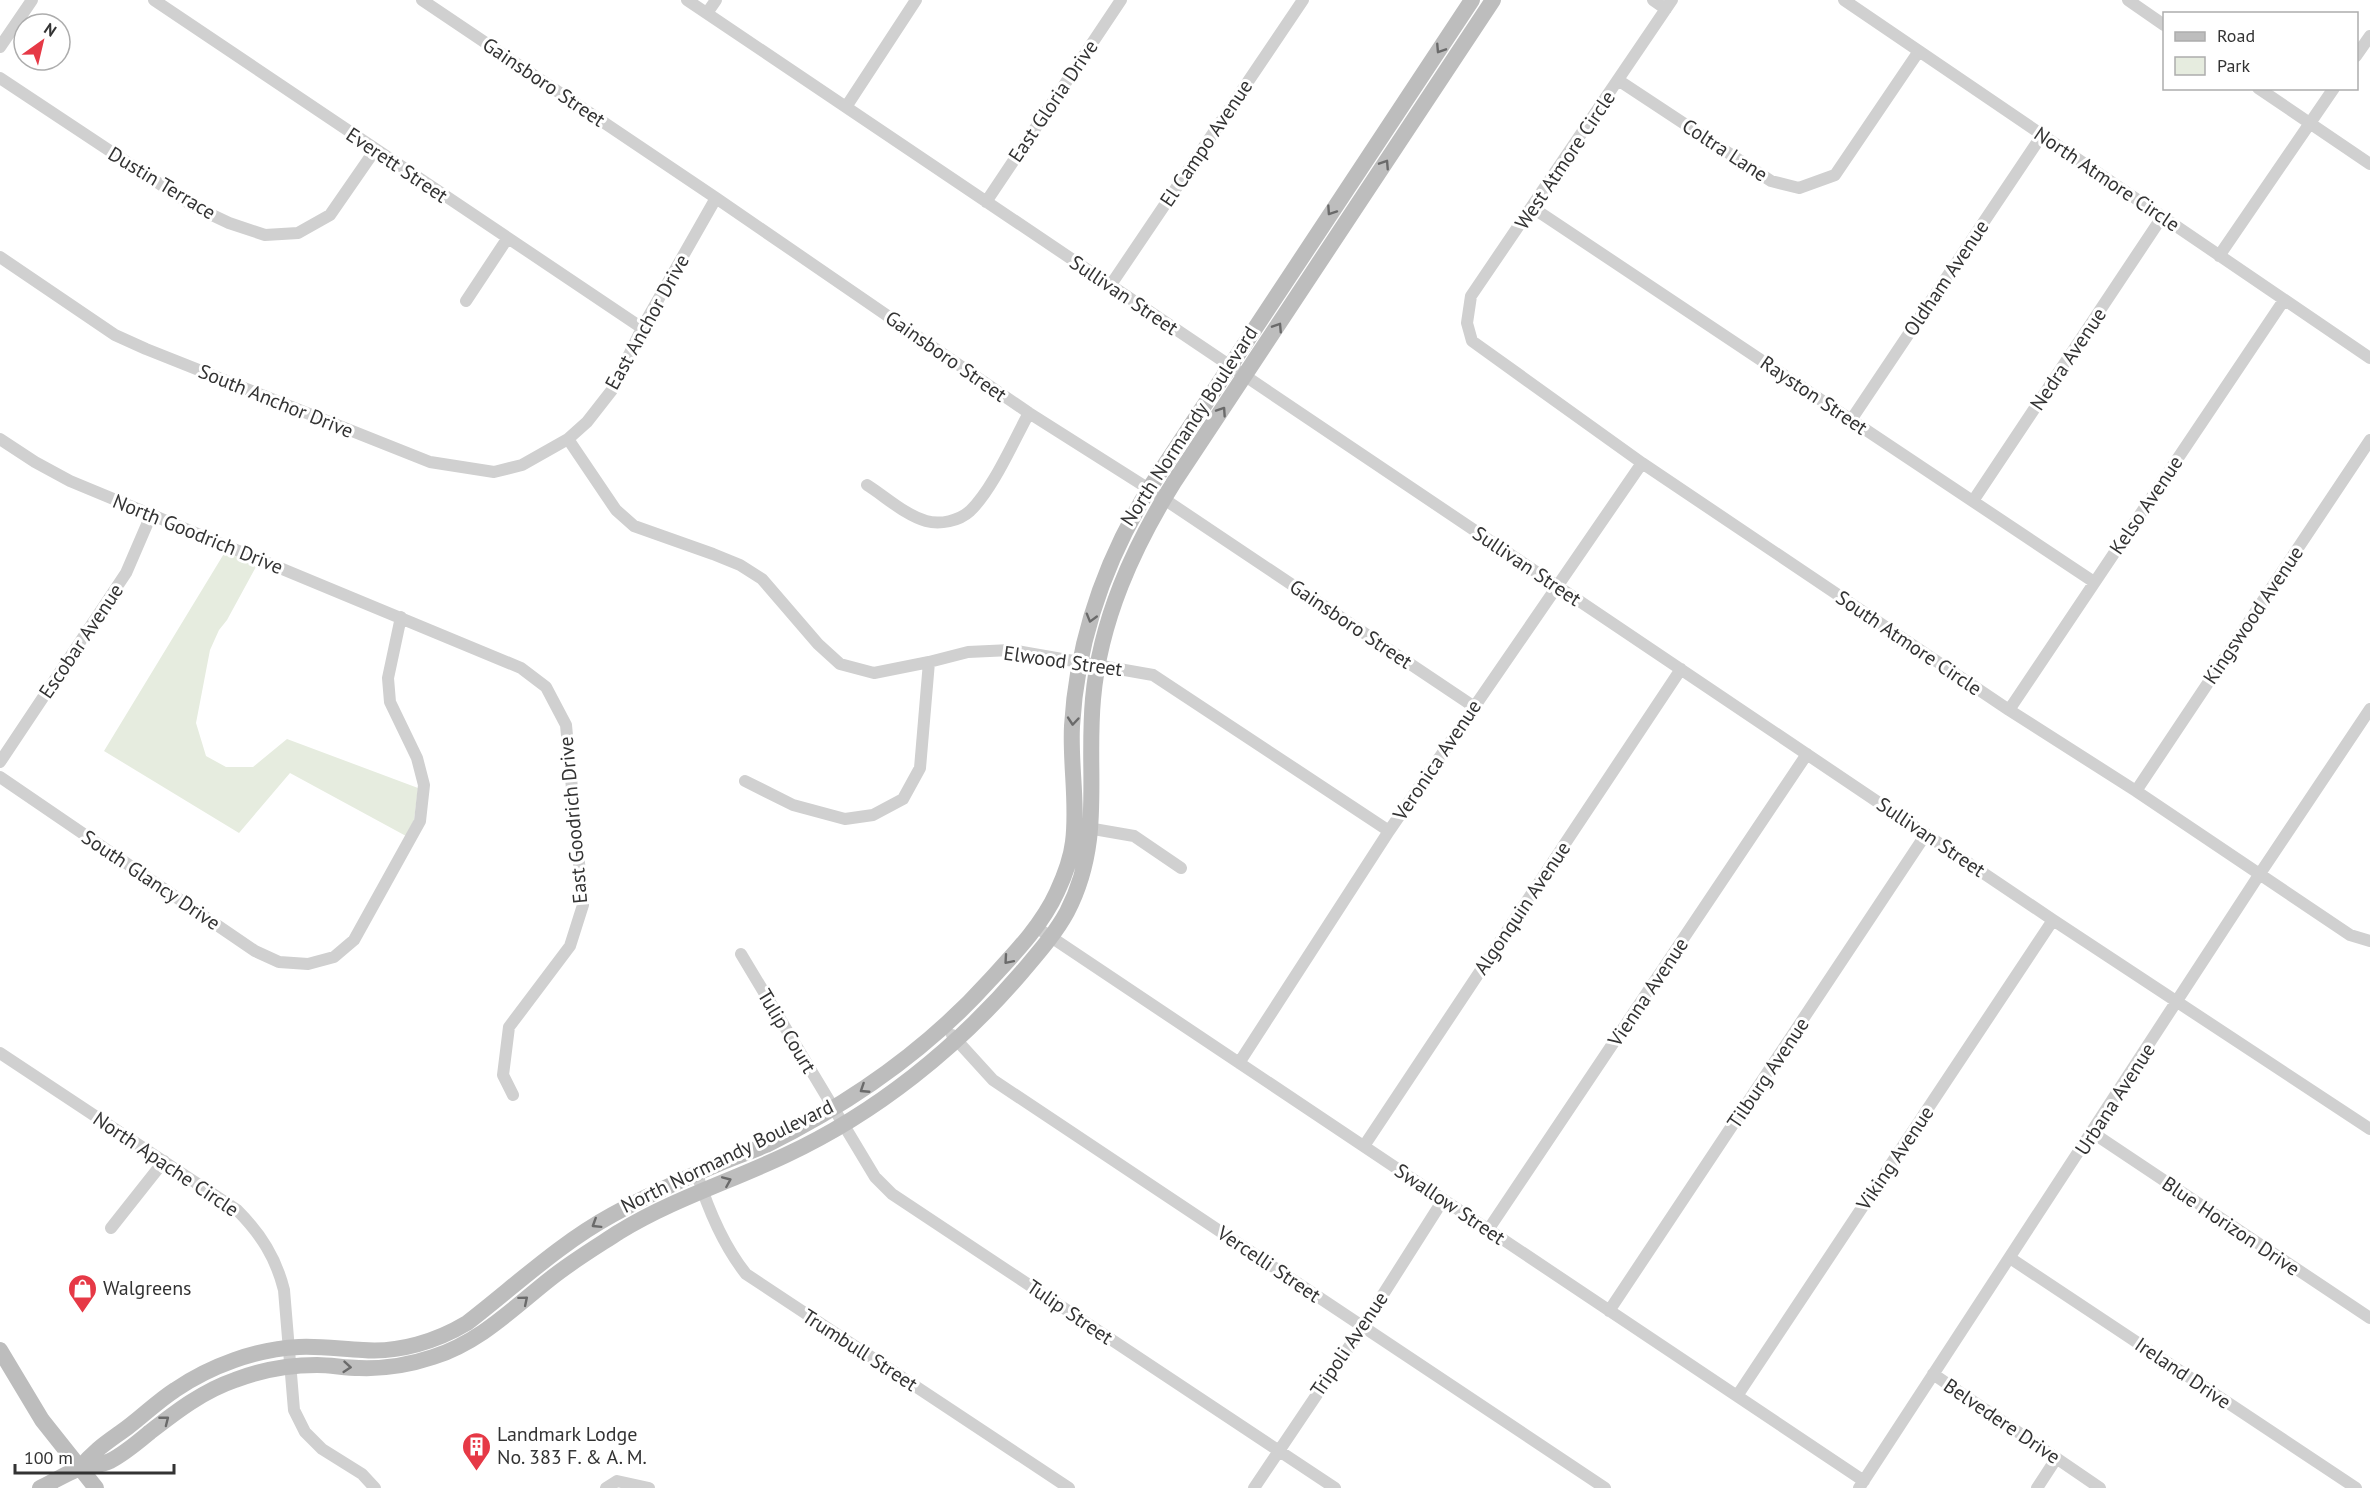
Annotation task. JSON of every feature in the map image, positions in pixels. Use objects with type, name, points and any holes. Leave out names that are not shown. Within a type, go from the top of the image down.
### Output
[{"type":"street","points":[[0,47],[32,0]]},
{"type":"street","name":"Everett Street","points":[[154,0],[642,328]]},
{"type":"street","name":"Gainsboro Street","points":[[422,0],[1029,413],[1149,489],[1473,706]]},
{"type":"street","name":"Sullivan Street","points":[[687,0],[2053,920],[2178,1000],[2370,1129]]},
{"type":"street","points":[[707,14],[716,0]]},
{"type":"street","points":[[846,107],[916,0]]},
{"type":"street","name":"East Gloria Drive","points":[[986,202],[1121,0]]},
{"type":"street","name":"El Campo Avenue","points":[[1110,286],[1303,0]]},
{"type":"street","name":"North Normandy Boulevard","points":[[40,1488],[80,1468],[108,1463],[185,1405],[220,1386],[257,1373],[317,1365],[358,1368],[391,1367],[449,1352],[483,1334],[554,1275],[612,1236],[702,1191],[786,1155],[888,1095],[957,1040],[1005,991],[1050,937],[1068,910],[1087,861],[1072,724],[1080,663],[1104,576],[1124,533],[1149,489],[1472,0]]},
{"type":"street","name":"North Normandy Boulevard","points":[[80,1468],[94,1450],[185,1384],[223,1364],[289,1348],[393,1349],[452,1332],[467,1323],[580,1234],[656,1192],[764,1146],[834,1108],[885,1076],[945,1027],[1004,965],[1035,927],[1056,895],[1073,845],[1083,827],[1091,714],[1097,665],[1106,629],[1125,573],[1163,499],[1493,0]]},
{"type":"street","points":[[1653,0],[1669,4]]},
{"type":"street","name":"North Atmore Circle","points":[[1844,0],[2370,358]]},
{"type":"street","points":[[2128,0],[2163,24]]},
{"type":"street","name":"West Atmore Circle","points":[[1467,323],[1471,296],[1533,208],[1669,4]]},
{"type":"street","points":[[2358,53],[2370,36]]},
{"type":"street","name":"Coltra Lane","points":[[1618,80],[1771,181],[1800,188],[1835,175],[1919,51]]},
{"type":"street","name":"Dustin Terrace","points":[[0,78],[193,206],[229,223],[265,235],[298,233],[330,215],[375,150]]},
{"type":"street","points":[[2261,90],[2370,164]]},
{"type":"street","points":[[2219,256],[2333,90]]},
{"type":"street","name":"Oldham Avenue","points":[[1851,420],[2042,135]]},
{"type":"street","name":"East Anchor Drive","points":[[568,439],[587,422],[612,390],[642,328],[716,198]]},
{"type":"street","name":"Rayston Street","points":[[1533,208],[2094,582]]},
{"type":"street","name":"Nedra Avenue","points":[[1973,501],[2162,217]]},
{"type":"street","points":[[466,301],[507,239]]},
{"type":"street","name":"South Anchor Drive","points":[[0,257],[115,334],[430,462],[494,472],[522,465],[568,439]]},
{"type":"street","name":"Kelso Avenue","points":[[2009,710],[2284,300]]},
{"type":"street","name":"South Atmore Circle","points":[[1467,323],[1472,341],[1642,463],[2009,710],[2136,791],[2350,935],[2370,941]]},
{"type":"street","points":[[867,485],[914,516],[927,521],[953,520],[969,513],[985,492],[1029,413]]},
{"type":"street","name":"North Goodrich Drive","points":[[0,438],[35,462],[70,481],[401,617]]},
{"type":"street","name":"Elwood Street","points":[[568,439],[616,510],[634,526],[713,554],[762,579],[818,644],[840,664],[874,673],[968,652],[1011,650],[1153,675],[1389,831]]},
{"type":"street","name":"Kingswood Avenue","points":[[2136,791],[2370,440]]},
{"type":"street","name":"Veronica Avenue","points":[[1239,1063],[1389,831],[1642,463]]},
{"type":"street","name":"Escobar Avenue","points":[[0,762],[126,573],[151,515]]},
{"type":"street","name":"South Glancy Drive","points":[[0,777],[255,951],[279,962],[308,964],[334,957],[354,940],[420,821],[424,785],[417,758],[390,702],[388,678],[401,617]]},
{"type":"street","name":"East Goodrich Drive","points":[[401,617],[521,668],[546,687],[566,725],[583,905],[570,946],[510,1027],[503,1075],[513,1095]]},
{"type":"street","points":[[745,781],[793,805],[845,819],[873,815],[903,799],[920,768],[930,662]]},
{"type":"street","name":"Algonquin Avenue","points":[[1364,1146],[1681,669]]},
{"type":"street","name":"Urbana Avenue","points":[[1862,1484],[2259,875],[2370,709]]},
{"type":"street","name":"Vienna Avenue","points":[[1488,1230],[1807,754]]},
{"type":"street","points":[[1083,827],[1134,836],[1181,868]]},
{"type":"street","name":"Tilburg Avenue","points":[[1609,1311],[1926,834]]},
{"type":"street","name":"Viking Avenue","points":[[1737,1396],[2053,920]]},
{"type":"street","name":"Swallow Street","points":[[1035,927],[1737,1396],[1862,1484]]},
{"type":"street","name":"Tulip Court","points":[[741,954],[834,1108]]},
{"type":"street","name":"Vercelli Street","points":[[945,1027],[993,1080],[1605,1488]]},
{"type":"street","name":"North Apache Circle","points":[[2,1059],[164,1161],[237,1210],[252,1225],[267,1246],[280,1272],[284,1290],[294,1410],[305,1432],[322,1449],[362,1474],[375,1488]]},
{"type":"street","name":"Tulip Street","points":[[834,1108],[875,1177],[892,1194],[1335,1488]]},
{"type":"street","name":"Blue Horizon Drive","points":[[2092,1133],[2370,1318]]},
{"type":"street","points":[[111,1228],[164,1161]]},
{"type":"street","name":"Trumbull Street","points":[[697,1174],[702,1191],[730,1254],[746,1274],[1069,1488]]},
{"type":"street","name":"Tripoli Avenue","points":[[1254,1488],[1363,1326],[1443,1200]]},
{"type":"street","name":"Ireland Drive","points":[[2010,1258],[2356,1488]]},
{"type":"street","points":[[0,1350],[42,1420],[96,1488]]},
{"type":"street","name":"Belvedere Drive","points":[[1933,1374],[2100,1488]]},
{"type":"street","points":[[2037,1488],[2056,1459]]},
{"type":"street","points":[[606,1488],[617,1481],[650,1488]]},
{"type":"green space","points":[[225,552],[257,565],[227,620],[219,630],[210,650],[196,723],[206,756],[226,767],[253,767],[287,739],[418,788],[414,820],[406,836],[290,773],[239,833],[104,751]]},
{"type":"place","name":"Walgreens","points":[[82,1314]]},
{"type":"place","name":"Landmark Lodge No. 383 F. & A. M.","points":[[476,1472]]}]
